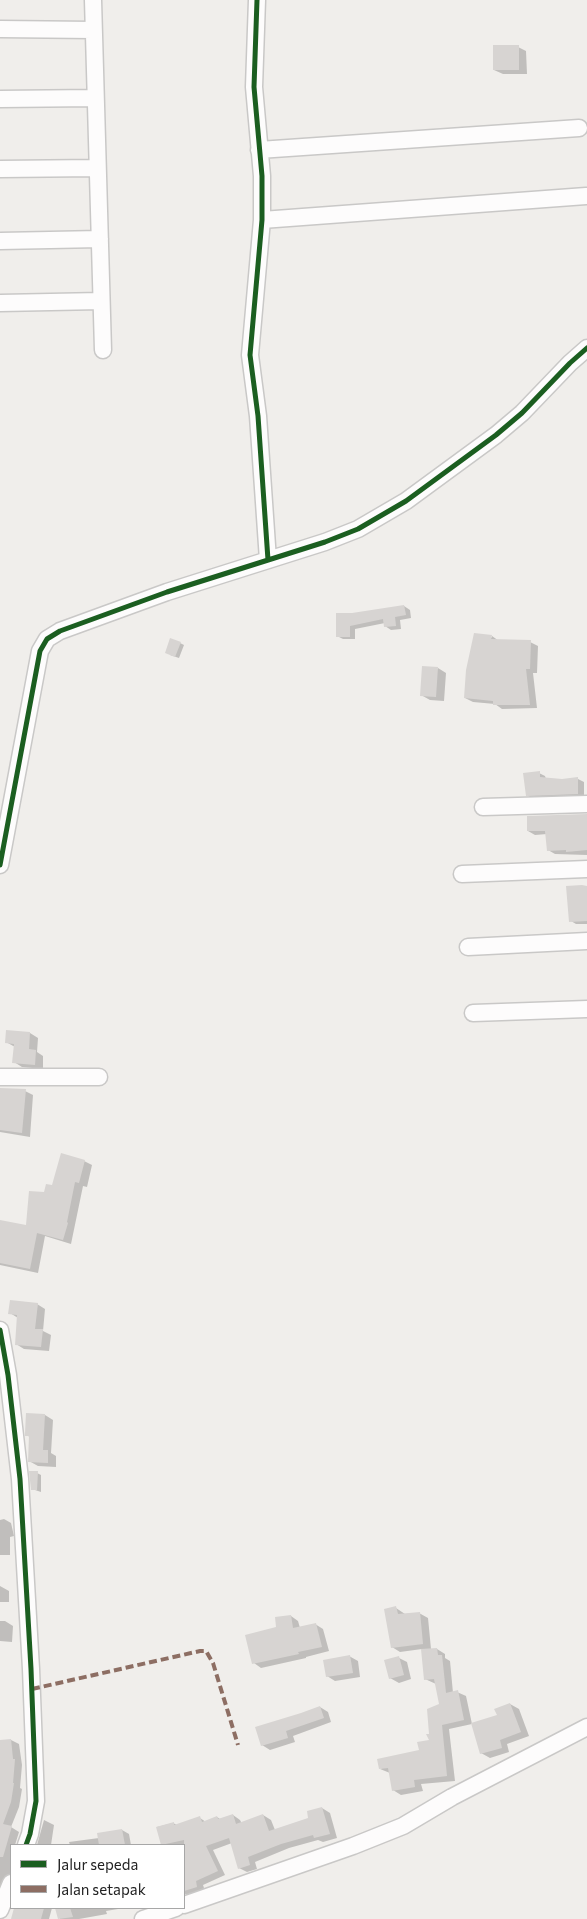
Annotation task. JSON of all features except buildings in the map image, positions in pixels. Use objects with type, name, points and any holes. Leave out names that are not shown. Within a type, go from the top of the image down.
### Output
[{"type":"street","points":[[93,0],[103,350]]},
{"type":"street","points":[[257,0],[254,87],[262,176],[262,220],[250,355],[258,416],[268,560]]},
{"type":"street","points":[[0,29],[93,30]]},
{"type":"street","points":[[0,99],[95,98]]},
{"type":"street","points":[[259,150],[579,128]]},
{"type":"street","points":[[0,169],[97,168]]},
{"type":"street","points":[[262,220],[586,196]]},
{"type":"street","points":[[0,241],[100,239]]},
{"type":"street","points":[[0,303],[101,301]]},
{"type":"street","points":[[0,865],[40,651],[46,639],[60,631],[167,592],[358,529],[406,501],[496,436],[522,413],[587,348]]},
{"type":"street","points":[[483,807],[587,804]]},
{"type":"street","points":[[462,874],[587,869]]},
{"type":"street","points":[[468,947],[587,941]]},
{"type":"street","points":[[473,1013],[587,1009]]},
{"type":"street","points":[[0,1077],[99,1077]]},
{"type":"street","points":[[0,1330],[8,1375],[18,1461],[32,1669],[36,1802],[26,1844]]},
{"type":"street","points":[[185,1905],[353,1846],[403,1826],[452,1797],[587,1727]]},
{"type":"street","points":[[0,1910],[10,1885]]},
{"type":"street","points":[[143,1919],[173,1909]]},
{"type":"marked path","points":[[32,1689],[206,1651],[213,1663],[238,1745]]},
{"type":"cycle path","points":[[257,0],[254,87],[262,176],[262,220],[250,355],[258,416],[268,560]]},
{"type":"cycle path","points":[[0,865],[40,651],[47,639],[60,631],[167,592],[325,542],[358,529],[406,501],[496,435],[522,413],[587,348]]},
{"type":"cycle path","points":[[0,1330],[8,1375],[20,1479],[31,1669],[36,1801],[26,1844]]}]
